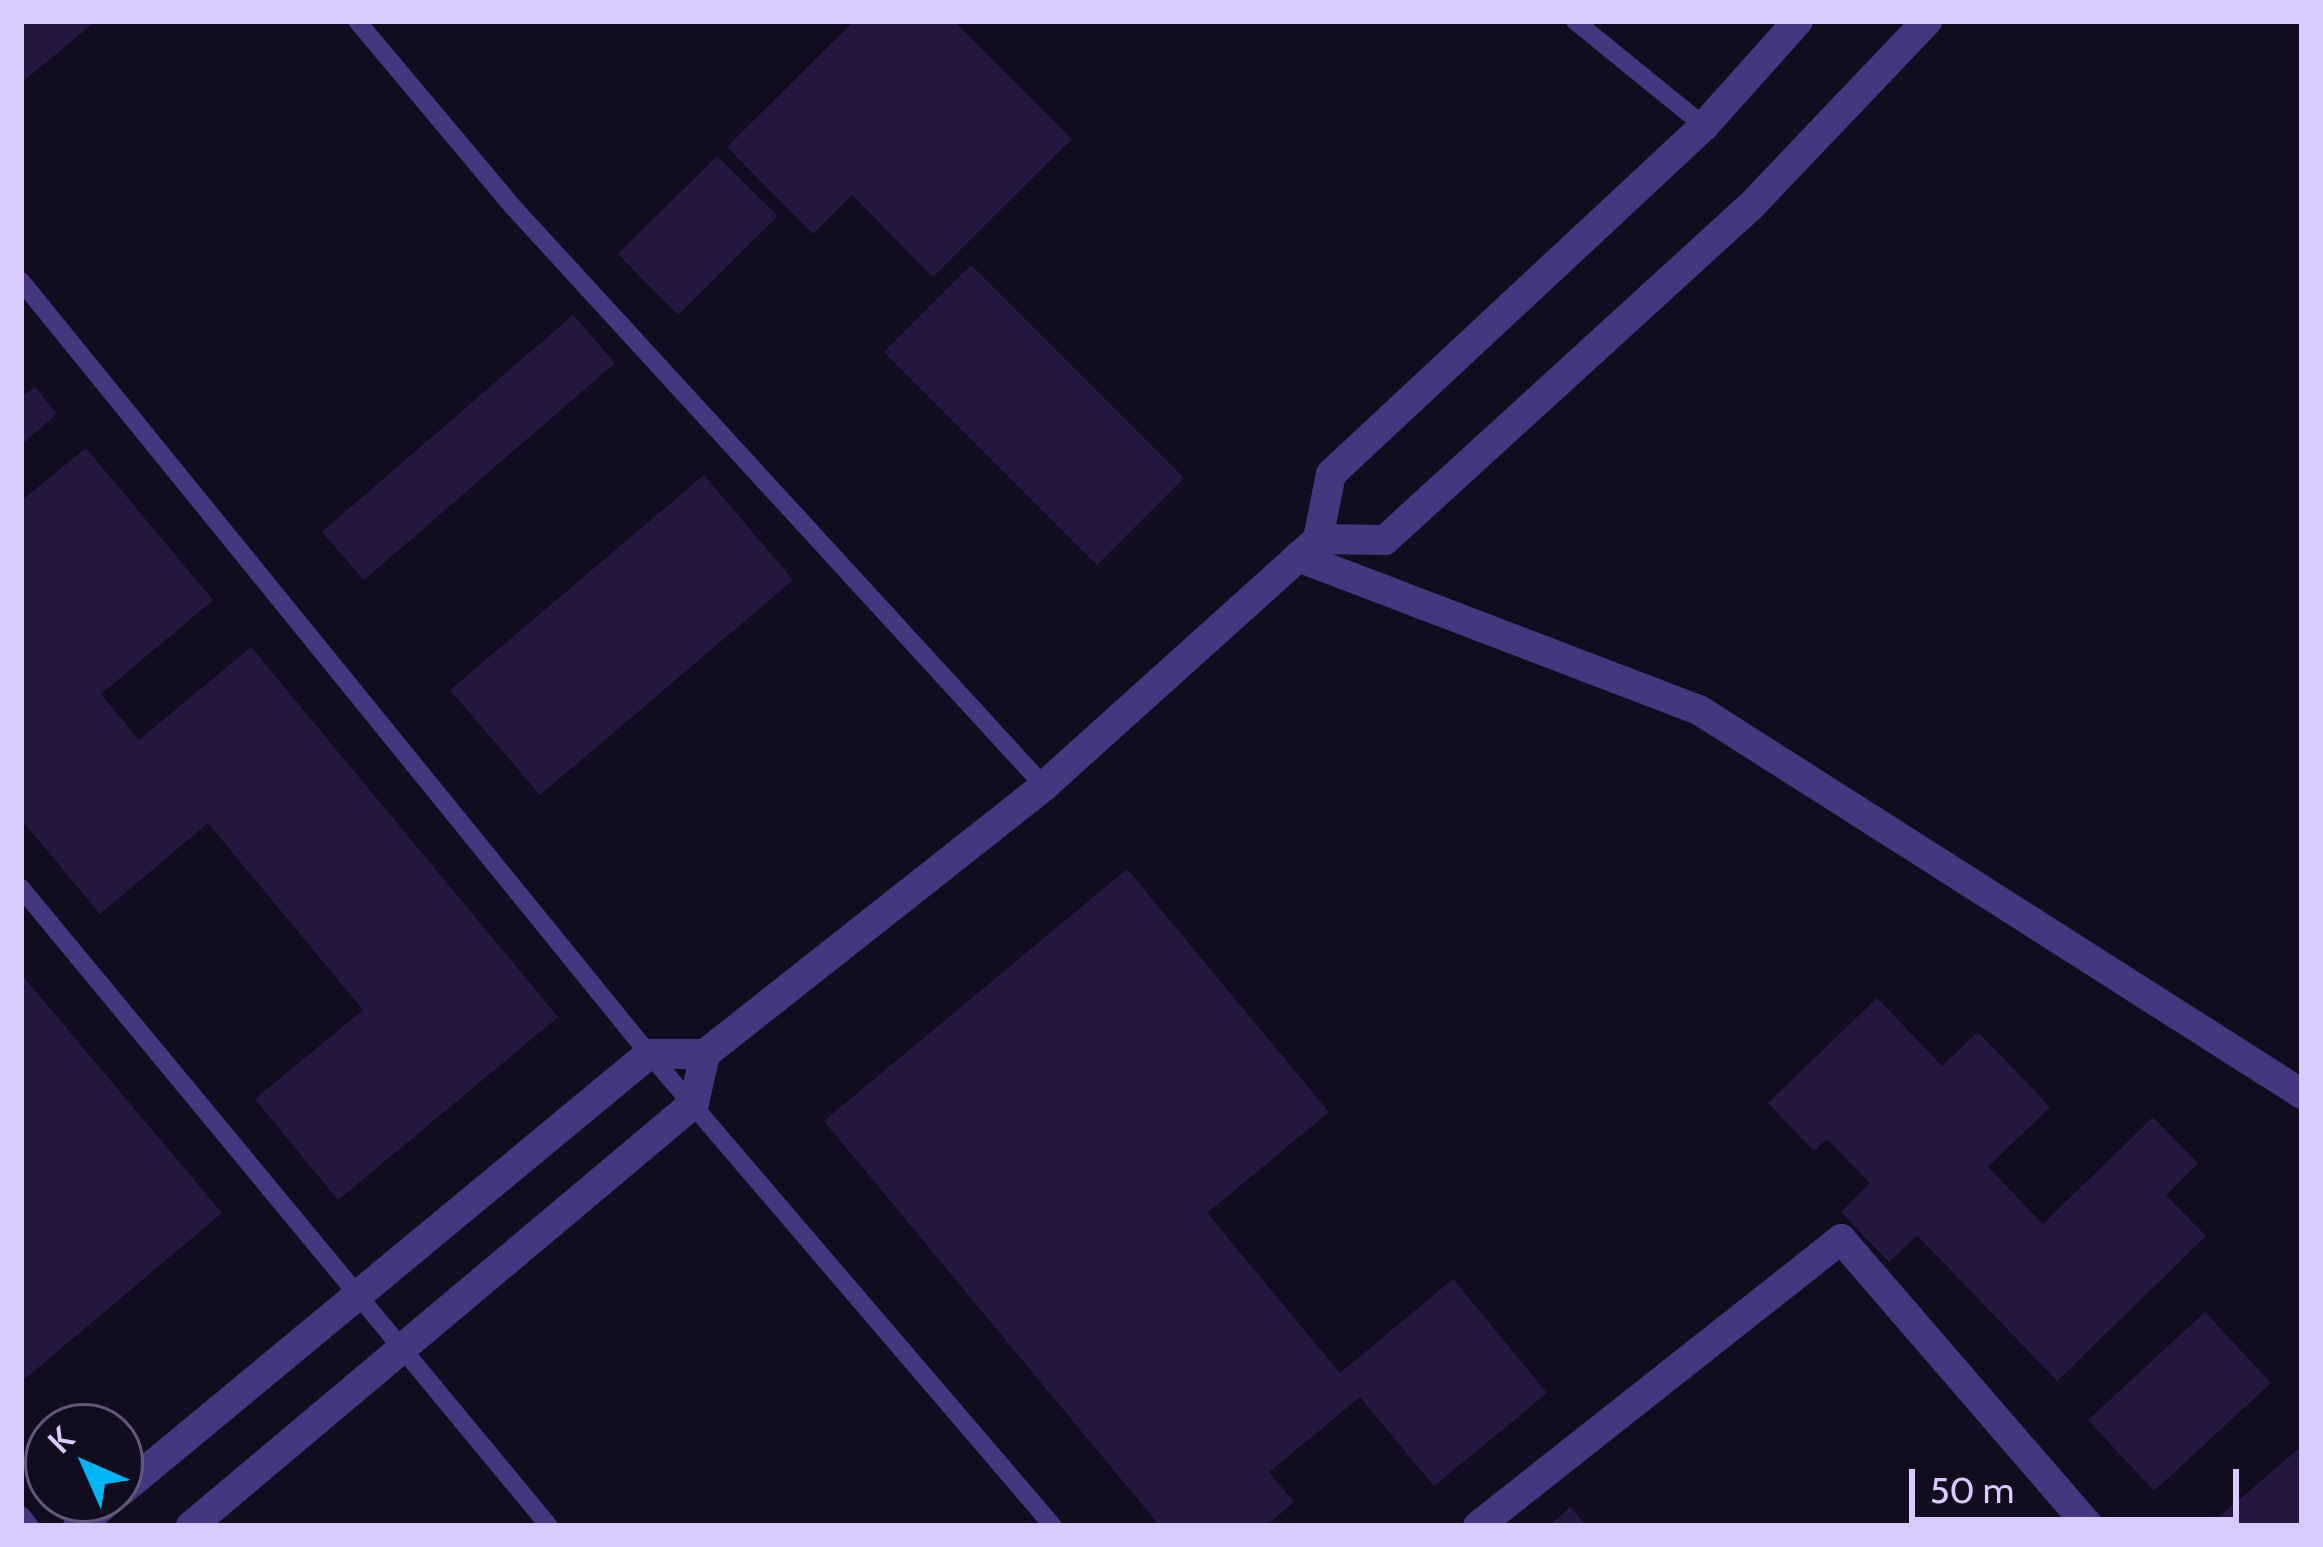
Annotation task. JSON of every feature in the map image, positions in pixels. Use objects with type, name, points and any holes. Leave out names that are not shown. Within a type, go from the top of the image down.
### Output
[{"type":"street","points":[[144,1472],[649,1054],[705,1054],[1043,786],[1308,548],[1330,474],[1704,126],[1798,21]]},
{"type":"street","points":[[1308,548],[1385,540],[1750,207],[1927,21]]},
{"type":"street","points":[[1308,548],[1699,710],[2302,1094]]},
{"type":"street","points":[[191,1526],[694,1103],[705,1054]]},
{"type":"street","points":[[1478,1526],[1840,1239],[2089,1526]]},
{"type":"lane","points":[[357,21],[514,208],[1043,786]]},
{"type":"lane","points":[[1575,21],[1704,126]]},
{"type":"lane","points":[[21,281],[649,1054],[1053,1526]]},
{"type":"lane","points":[[21,888],[549,1526]]},
{"type":"lane","points":[[21,1515],[30,1526]]},
{"type":"building","points":[[21,21],[96,21],[21,83]]},
{"type":"building","points":[[854,21],[954,21],[1072,139],[933,277],[852,195],[813,234],[727,147]]},
{"type":"building","points":[[717,156],[778,216],[678,315],[618,254]]},
{"type":"building","points":[[971,265],[1184,478],[1097,565],[884,352]]},
{"type":"building","points":[[573,315],[615,363],[364,580],[322,532]]},
{"type":"building","points":[[35,387],[57,414],[21,445],[21,398]]},
{"type":"building","points":[[86,448],[213,600],[101,694],[139,740],[251,647],[558,1017],[338,1200],[255,1099],[363,1010],[208,823],[100,914],[21,819],[21,501]]},
{"type":"building","points":[[704,475],[793,580],[540,795],[450,690]]},
{"type":"building","points":[[1127,869],[1329,1112],[1207,1213],[1340,1373],[1453,1279],[1547,1393],[1434,1486],[1360,1397],[1269,1472],[1294,1502],[1266,1526],[1160,1526],[824,1121]]},
{"type":"building","points":[[21,974],[222,1213],[21,1382]]},
{"type":"building","points":[[1877,998],[1942,1066],[1978,1032],[2050,1107],[1988,1167],[2043,1224],[2153,1117],[2198,1163],[2166,1195],[2206,1236],[2057,1381],[1917,1235],[1889,1262],[1841,1212],[1870,1183],[1827,1139],[1814,1151],[1768,1103]]},
{"type":"building","points":[[2205,1312],[2271,1383],[2154,1491],[2088,1420]]},
{"type":"building","points":[[2302,1446],[2302,1526],[2208,1526]]},
{"type":"building","points":[[1570,1507],[1587,1526],[1549,1526]]}]
